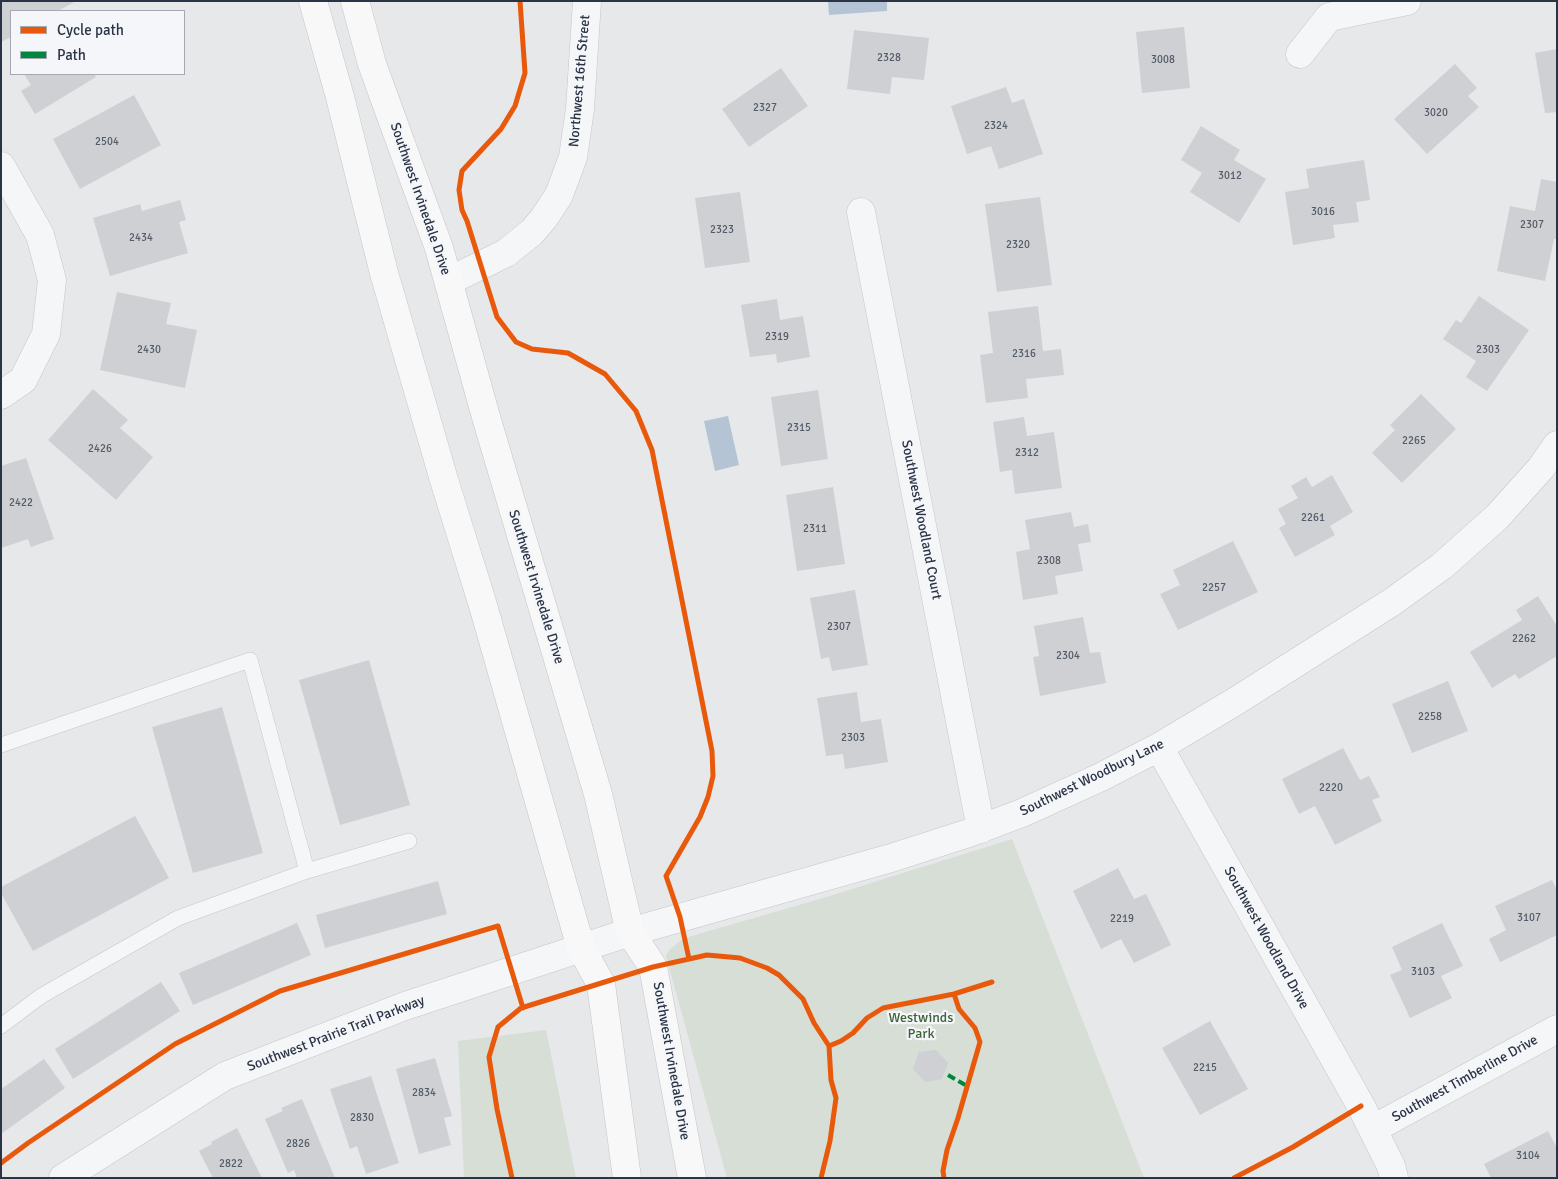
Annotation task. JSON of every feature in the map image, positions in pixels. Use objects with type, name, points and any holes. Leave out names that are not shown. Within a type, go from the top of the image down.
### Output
[{"type":"main road","points":[[313,1],[340,97],[384,272],[444,480],[493,639],[581,948],[601,984],[627,1178]]},
{"type":"main road","name":"Southwest Irvinedale Drive","points":[[355,1],[372,64],[440,248],[486,417],[598,794],[630,932],[653,967],[692,1178]]},
{"type":"street","name":"Northwest 16th Street","points":[[449,281],[506,253],[532,232],[559,195],[573,157],[580,109],[587,1]]},
{"type":"street","points":[[1300,54],[1329,17],[1407,1]]},
{"type":"street","points":[[1,166],[40,235],[52,280],[46,334],[23,380],[1,395]]},
{"type":"street","name":"Southwest Woodland Court","points":[[861,212],[981,829]]},
{"type":"street","name":"Southwest Woodbury Lane","points":[[630,932],[891,858],[981,829],[1022,813],[1101,777],[1159,747],[1236,701],[1383,607],[1442,566],[1497,516],[1541,468],[1557,445]]},
{"type":"street","name":"Southwest Woodland Drive","points":[[1159,747],[1373,1129],[1391,1166],[1394,1178]]},
{"type":"street","name":"Southwest Prairie Trail Parkway","points":[[62,1178],[225,1076],[405,1006],[630,932]]},
{"type":"street","name":"Southwest Timberline Drive","points":[[1373,1129],[1557,1029]]},
{"type":"lane","points":[[1,745],[250,660],[307,871]]},
{"type":"lane","points":[[1,1026],[41,996],[178,918],[307,871],[409,841]]},
{"type":"green space","name":"Westwinds Park","points":[[1012,839],[1144,1178],[727,1178],[666,956],[670,949],[683,939],[820,899]]},
{"type":"green space","points":[[546,1030],[576,1178],[464,1178],[458,1041]]},
{"type":"water","points":[[828,1],[887,1],[887,11],[829,15]]},
{"type":"water","points":[[728,416],[739,465],[715,471],[704,421]]},
{"type":"building","points":[[1,1],[76,1],[60,10],[10,10],[10,38],[1,42]]},
{"type":"building","points":[[1184,27],[1190,88],[1142,93],[1136,32]]},
{"type":"building","points":[[854,30],[929,38],[924,80],[892,77],[890,94],[847,89]]},
{"type":"building","points":[[1557,49],[1557,112],[1545,113],[1535,53]]},
{"type":"building","points":[[1455,64],[1477,88],[1468,96],[1479,107],[1427,154],[1394,119]]},
{"type":"building","points":[[781,68],[808,106],[749,147],[722,109]]},
{"type":"building","points":[[25,75],[95,75],[96,77],[35,114],[21,91],[31,85]]},
{"type":"building","points":[[1006,87],[1012,103],[1024,99],[1043,154],[999,169],[991,146],[967,154],[951,106]]},
{"type":"building","points":[[134,95],[161,145],[80,189],[53,139]]},
{"type":"building","points":[[1201,126],[1240,150],[1234,160],[1266,179],[1239,223],[1190,192],[1202,173],[1181,160]]},
{"type":"building","points":[[1364,160],[1370,200],[1356,202],[1359,222],[1333,225],[1335,238],[1293,245],[1285,192],[1309,188],[1306,169]]},
{"type":"building","points":[[1541,179],[1557,182],[1557,239],[1554,239],[1545,281],[1497,271],[1510,206],[1535,211]]},
{"type":"building","points":[[740,192],[750,262],[705,268],[695,198]]},
{"type":"building","points":[[1040,197],[1052,285],[997,292],[985,204]]},
{"type":"building","points":[[180,200],[186,220],[179,222],[188,253],[110,276],[93,218],[140,204],[142,211]]},
{"type":"building","points":[[117,292],[171,303],[166,324],[197,330],[185,388],[100,370]]},
{"type":"building","points":[[1479,296],[1529,330],[1487,391],[1466,377],[1476,361],[1443,339],[1456,320],[1461,323]]},
{"type":"building","points":[[777,299],[780,320],[803,316],[810,357],[777,363],[776,354],[750,357],[741,305]]},
{"type":"building","points":[[1038,306],[1043,351],[1061,349],[1064,375],[1026,379],[1028,398],[986,403],[980,355],[993,353],[988,312]]},
{"type":"building","points":[[93,389],[128,420],[120,428],[153,457],[116,500],[48,440]]},
{"type":"building","points":[[818,390],[828,459],[781,466],[771,397]]},
{"type":"building","points":[[1421,394],[1456,429],[1402,483],[1372,453],[1395,430],[1390,425]]},
{"type":"building","points":[[1024,417],[1027,436],[1054,432],[1062,488],[1015,494],[1012,470],[1000,472],[993,422]]},
{"type":"building","points":[[26,458],[54,539],[31,547],[28,539],[1,548],[1,466]]},
{"type":"building","points":[[1332,475],[1353,512],[1330,526],[1335,535],[1295,557],[1279,528],[1286,524],[1278,509],[1298,498],[1291,486],[1306,477],[1312,487]]},
{"type":"building","points":[[833,487],[845,564],[797,571],[786,495]]},
{"type":"building","points":[[1071,512],[1074,527],[1088,524],[1091,542],[1078,544],[1083,571],[1055,576],[1058,594],[1023,600],[1016,552],[1030,549],[1025,520]]},
{"type":"building","points":[[1233,541],[1258,592],[1178,630],[1160,594],[1180,585],[1173,570]]},
{"type":"building","points":[[855,590],[868,665],[832,671],[829,657],[821,659],[810,598]]},
{"type":"building","points":[[1538,596],[1557,626],[1557,656],[1519,679],[1515,674],[1492,688],[1470,652],[1522,620],[1516,610]]},
{"type":"building","points":[[1083,617],[1090,653],[1100,652],[1106,683],[1040,696],[1033,657],[1039,656],[1034,626]]},
{"type":"building","points":[[369,660],[410,805],[340,825],[299,680]]},
{"type":"building","points":[[1448,681],[1468,731],[1412,753],[1392,704]]},
{"type":"building","points":[[857,692],[861,722],[881,719],[888,762],[845,769],[843,754],[826,756],[817,698]]},
{"type":"building","points":[[222,707],[263,853],[193,873],[152,727]]},
{"type":"building","points":[[1343,748],[1360,780],[1369,776],[1380,797],[1372,800],[1382,821],[1335,845],[1315,806],[1299,814],[1282,779]]},
{"type":"building","points":[[135,816],[169,878],[33,951],[1,893],[1,887]]},
{"type":"building","points":[[1118,868],[1134,899],[1146,894],[1171,945],[1134,963],[1121,939],[1101,949],[1073,891]]},
{"type":"building","points":[[1552,880],[1557,890],[1557,935],[1500,962],[1489,939],[1506,930],[1495,906]]},
{"type":"building","points":[[438,881],[447,914],[325,948],[316,915]]},
{"type":"building","points":[[297,923],[311,955],[193,1005],[179,973]]},
{"type":"building","points":[[1442,923],[1463,966],[1441,976],[1452,998],[1410,1018],[1390,975],[1402,970],[1392,947]]},
{"type":"building","points":[[161,982],[180,1011],[73,1079],[55,1049]]},
{"type":"building","points":[[1210,1021],[1248,1089],[1200,1115],[1162,1048]]},
{"type":"building","points":[[936,1050],[948,1063],[942,1079],[925,1082],[913,1069],[919,1052]]},
{"type":"building","points":[[435,1058],[452,1116],[444,1118],[451,1145],[419,1154],[396,1069]]},
{"type":"building","points":[[44,1059],[65,1088],[1,1134],[1,1089]]},
{"type":"building","points":[[371,1076],[399,1163],[366,1174],[357,1146],[350,1149],[330,1089]]},
{"type":"building","points":[[302,1099],[335,1178],[297,1178],[294,1170],[288,1173],[265,1119],[283,1111],[281,1108]]},
{"type":"building","points":[[237,1128],[262,1178],[213,1178],[199,1151]]},
{"type":"building","points":[[1548,1131],[1557,1148],[1557,1178],[1491,1178],[1484,1164]]},
{"type":"marked path","points":[[948,1075],[967,1086]]},
{"type":"cycle path","points":[[520,1],[525,73],[515,106],[501,129],[462,171],[459,190],[462,210],[497,317],[516,342],[532,349],[568,353],[605,374],[636,411],[652,450],[712,751],[713,776],[708,797],[700,817],[666,876],[680,917],[689,959]]},
{"type":"cycle path","points":[[1,1163],[175,1044],[280,991],[498,926],[523,1008]]},
{"type":"cycle path","points":[[512,1178],[497,1109],[489,1057],[498,1027],[521,1008],[653,967],[707,955],[740,958],[767,968],[779,975],[803,999],[814,1023],[829,1046],[831,1080],[836,1098],[830,1141],[821,1178]]},
{"type":"cycle path","points":[[829,1046],[853,1033],[867,1018],[883,1008],[954,994],[992,982]]},
{"type":"cycle path","points":[[944,1178],[943,1171],[947,1150],[980,1042],[975,1028],[959,1009],[954,994]]},
{"type":"cycle path","points":[[1234,1178],[1293,1147],[1361,1106]]}]
